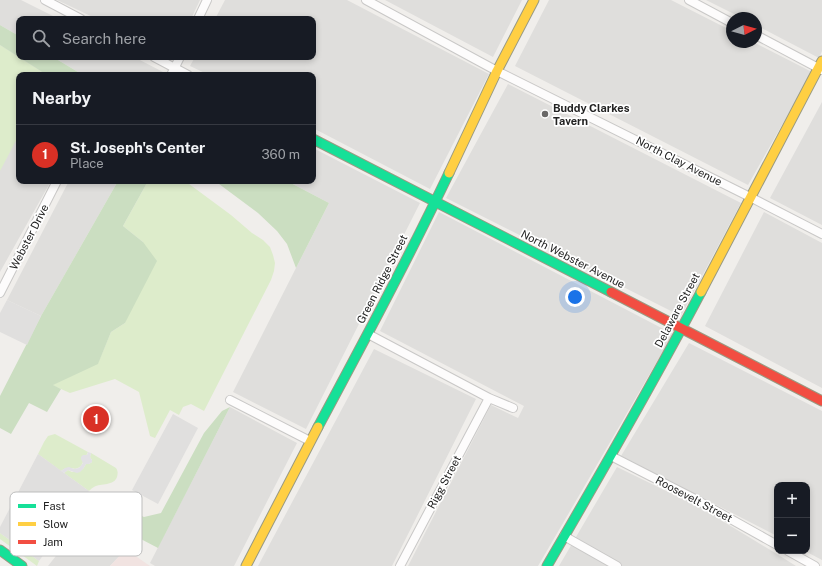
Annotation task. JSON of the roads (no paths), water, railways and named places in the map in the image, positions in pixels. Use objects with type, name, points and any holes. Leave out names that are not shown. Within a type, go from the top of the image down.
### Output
[{"type":"street","points":[[44,0],[75,16]]},
{"type":"street","points":[[199,16],[207,0]]},
{"type":"street","name":"North Clay Avenue","points":[[366,0],[497,71],[822,234]]},
{"type":"street","name":"Green Ridge Street","points":[[246,566],[310,441],[368,334],[435,202],[497,71],[534,0]]},
{"type":"street","points":[[689,0],[726,20]]},
{"type":"street","points":[[762,38],[821,66]]},
{"type":"street","points":[[158,60],[173,72],[179,60]]},
{"type":"street","name":"Delaware Street","points":[[547,566],[611,456],[682,328],[750,197],[821,66]]},
{"type":"street","name":"North Webster Avenue","points":[[316,141],[822,401]]},
{"type":"street","name":"Webster Drive","points":[[0,293],[55,184]]},
{"type":"street","points":[[368,334],[489,398],[513,408]]},
{"type":"street","name":"Rigg Street","points":[[400,566],[489,398]]},
{"type":"street","points":[[230,400],[310,441]]},
{"type":"street","name":"Roosevelt Street","points":[[611,456],[695,499],[774,543]]},
{"type":"street","points":[[564,536],[618,566]]},
{"type":"street","points":[[0,550],[22,566]]},
{"type":"street","points":[[793,554],[815,566]]},
{"type":"place","name":"Buddy Clarkes Tavern","points":[[545,114]]},
{"type":"place","name":"St. Joseph's Center","points":[[96,419]]}]
